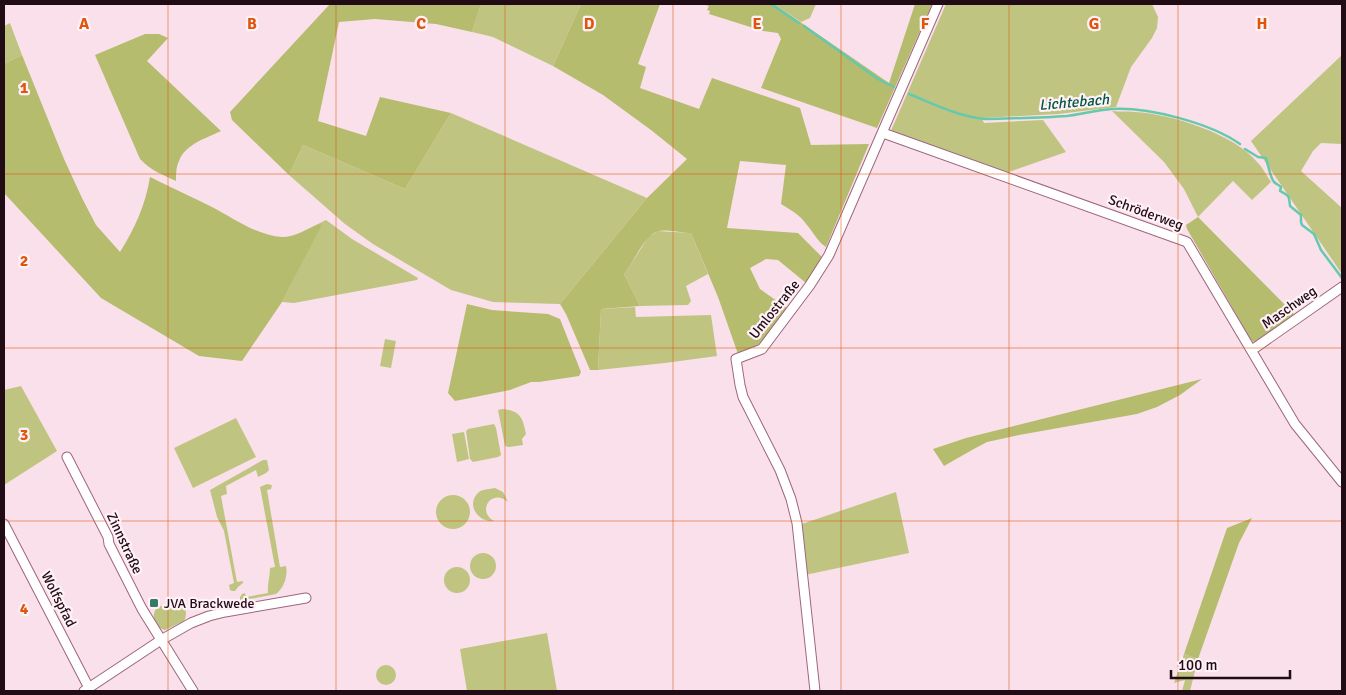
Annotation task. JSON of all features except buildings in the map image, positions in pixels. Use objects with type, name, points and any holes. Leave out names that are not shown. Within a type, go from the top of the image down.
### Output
[{"type":"street","name":"Umlostraße","points":[[815,691],[795,515],[780,470],[743,397],[736,359],[762,349],[810,285],[829,255],[938,4]]},
{"type":"street","name":"Schröderweg","points":[[883,133],[1187,242],[1295,424],[1342,482]]},
{"type":"street","name":"Maschweg","points":[[1252,350],[1342,287]]},
{"type":"street","name":"Zinnstraße","points":[[67,457],[142,609],[161,640]]},
{"type":"street","name":"Wolfspfad","points":[[4,524],[86,690]]},
{"type":"street","points":[[86,690],[161,640],[191,623],[209,616],[232,611],[306,598]]},
{"type":"street","points":[[161,640],[193,691]]},
{"type":"green space","points":[[330,4],[481,4],[472,32],[436,24],[375,19],[339,22],[318,121],[366,136],[380,97],[451,113],[405,189],[303,145],[289,175],[232,120],[230,112]]},
{"type":"green space","points":[[481,4],[581,4],[553,66],[493,37],[472,32]]},
{"type":"green space","points":[[581,4],[660,4],[638,64],[646,67],[640,88],[699,109],[712,78],[800,108],[811,145],[869,144],[826,247],[801,218],[781,204],[786,165],[740,161],[727,228],[798,233],[823,258],[806,283],[778,260],[766,259],[750,268],[760,289],[787,308],[763,342],[738,354],[718,297],[691,233],[659,231],[649,237],[644,243],[624,274],[640,306],[601,309],[598,370],[590,370],[560,304],[647,198],[687,159],[603,95],[553,66]]},
{"type":"green space","points":[[703,4],[774,4],[889,83],[915,4],[932,4],[877,128],[761,88],[781,39],[778,33],[763,31],[709,14],[710,11],[707,10],[709,6]]},
{"type":"green space","points":[[774,4],[816,4],[810,18],[801,22]]},
{"type":"green space","points":[[946,4],[1152,4],[1158,17],[1157,28],[1131,67],[1116,107],[1058,114],[982,118],[984,123],[1043,120],[1066,152],[1006,173],[890,133]]},
{"type":"green space","points":[[10,23],[22,55],[4,64],[4,26]]},
{"type":"green space","points":[[145,34],[159,34],[168,38],[147,61],[221,131],[197,142],[186,150],[178,163],[176,181],[152,169],[140,159],[95,55]]},
{"type":"green space","points":[[22,55],[64,159],[82,198],[96,225],[120,252],[139,216],[146,197],[150,177],[246,226],[273,236],[292,236],[318,224],[322,225],[282,302],[242,361],[199,356],[101,298],[4,193],[4,64]]},
{"type":"green space","points":[[1342,55],[1342,144],[1321,143],[1313,151],[1301,171],[1342,208],[1342,274],[1251,141]]},
{"type":"green space","points":[[1112,111],[1150,114],[1184,121],[1201,127],[1234,143],[1248,153],[1260,165],[1271,182],[1252,200],[1233,181],[1198,217],[1184,189],[1164,162]]},
{"type":"green space","points":[[451,113],[647,198],[560,304],[493,302],[451,290],[373,244],[345,224],[289,175],[303,145],[405,189]]},
{"type":"green space","points":[[1198,217],[1295,315],[1256,342],[1251,340],[1187,229],[1186,225]]},
{"type":"green space","points":[[326,220],[352,239],[418,278],[417,280],[294,303],[282,302],[321,226],[318,224]]},
{"type":"green space","points":[[658,231],[691,233],[708,274],[686,286],[691,301],[688,305],[640,306],[624,274],[648,237]]},
{"type":"green space","points":[[467,304],[492,310],[548,314],[560,319],[581,372],[579,376],[531,382],[510,390],[455,401],[448,393]]},
{"type":"green space","points":[[635,307],[636,317],[711,315],[717,356],[598,370],[601,309]]},
{"type":"green space","points":[[385,339],[396,341],[391,368],[380,366]]},
{"type":"green space","points":[[1202,379],[1180,395],[1157,407],[1137,414],[987,442],[944,466],[933,449],[966,438]]},
{"type":"green space","points":[[21,386],[57,451],[4,485],[4,390]]},
{"type":"green space","points":[[502,409],[517,413],[522,419],[526,434],[522,439],[523,445],[505,446],[498,410]]},
{"type":"green space","points":[[236,418],[256,457],[193,488],[174,448]]},
{"type":"green space","points":[[494,424],[501,455],[473,462],[470,459],[466,431]]},
{"type":"green space","points":[[464,432],[469,459],[457,462],[452,434]]},
{"type":"green space","points":[[263,460],[267,460],[269,470],[266,473],[258,477],[256,470],[226,486],[227,494],[221,496],[237,582],[243,581],[235,591],[232,591],[229,585],[234,583],[224,531],[217,517],[210,490]]},
{"type":"green space","points":[[267,484],[272,485],[271,489],[267,490],[280,567],[286,566],[286,578],[276,594],[240,601],[240,597],[245,593],[246,597],[268,593],[270,568],[275,567],[260,487]]},
{"type":"green space","points":[[495,488],[503,492],[508,502],[502,498],[497,498],[488,502],[486,512],[494,521],[488,521],[475,512],[473,502],[479,492]]},
{"type":"green space","points":[[896,492],[909,553],[805,575],[800,528],[802,524]]},
{"type":"green space","points":[[453,495],[465,500],[470,512],[465,524],[453,529],[441,524],[436,512],[441,500]]},
{"type":"green space","points":[[1252,518],[1239,543],[1198,659],[1184,654],[1227,528]]},
{"type":"green space","points":[[483,553],[492,557],[496,566],[492,575],[483,579],[474,575],[470,566],[474,557]]},
{"type":"green space","points":[[457,567],[466,571],[470,580],[466,589],[457,593],[448,589],[444,580],[448,571]]},
{"type":"green space","points":[[178,602],[186,610],[184,621],[165,630],[161,629],[156,624],[154,618],[157,607]]},
{"type":"green space","points":[[547,633],[557,691],[467,691],[460,649]]},
{"type":"green space","points":[[1184,654],[1198,659],[1190,691],[1182,691],[1185,680],[1174,683]]},
{"type":"green space","points":[[386,665],[393,668],[396,675],[393,682],[386,685],[379,682],[376,675],[379,668]]},
{"type":"waterway","name":"Lichtebach","points":[[771,4],[799,23]]},
{"type":"waterway","name":"Lichtebach","points":[[804,26],[878,79],[894,87]]},
{"type":"waterway","name":"Lichtebach","points":[[909,94],[956,113],[986,119],[1067,116],[1112,109],[1143,111],[1196,123],[1213,129],[1240,144]]},
{"type":"waterway","name":"Lichtebach","points":[[1245,149],[1258,157],[1266,158],[1273,180],[1281,187],[1280,191],[1288,196],[1290,206],[1301,215],[1302,225],[1314,234],[1321,250],[1342,278]]},
{"type":"place","name":"JVA Brackwede","points":[[154,603]]}]
